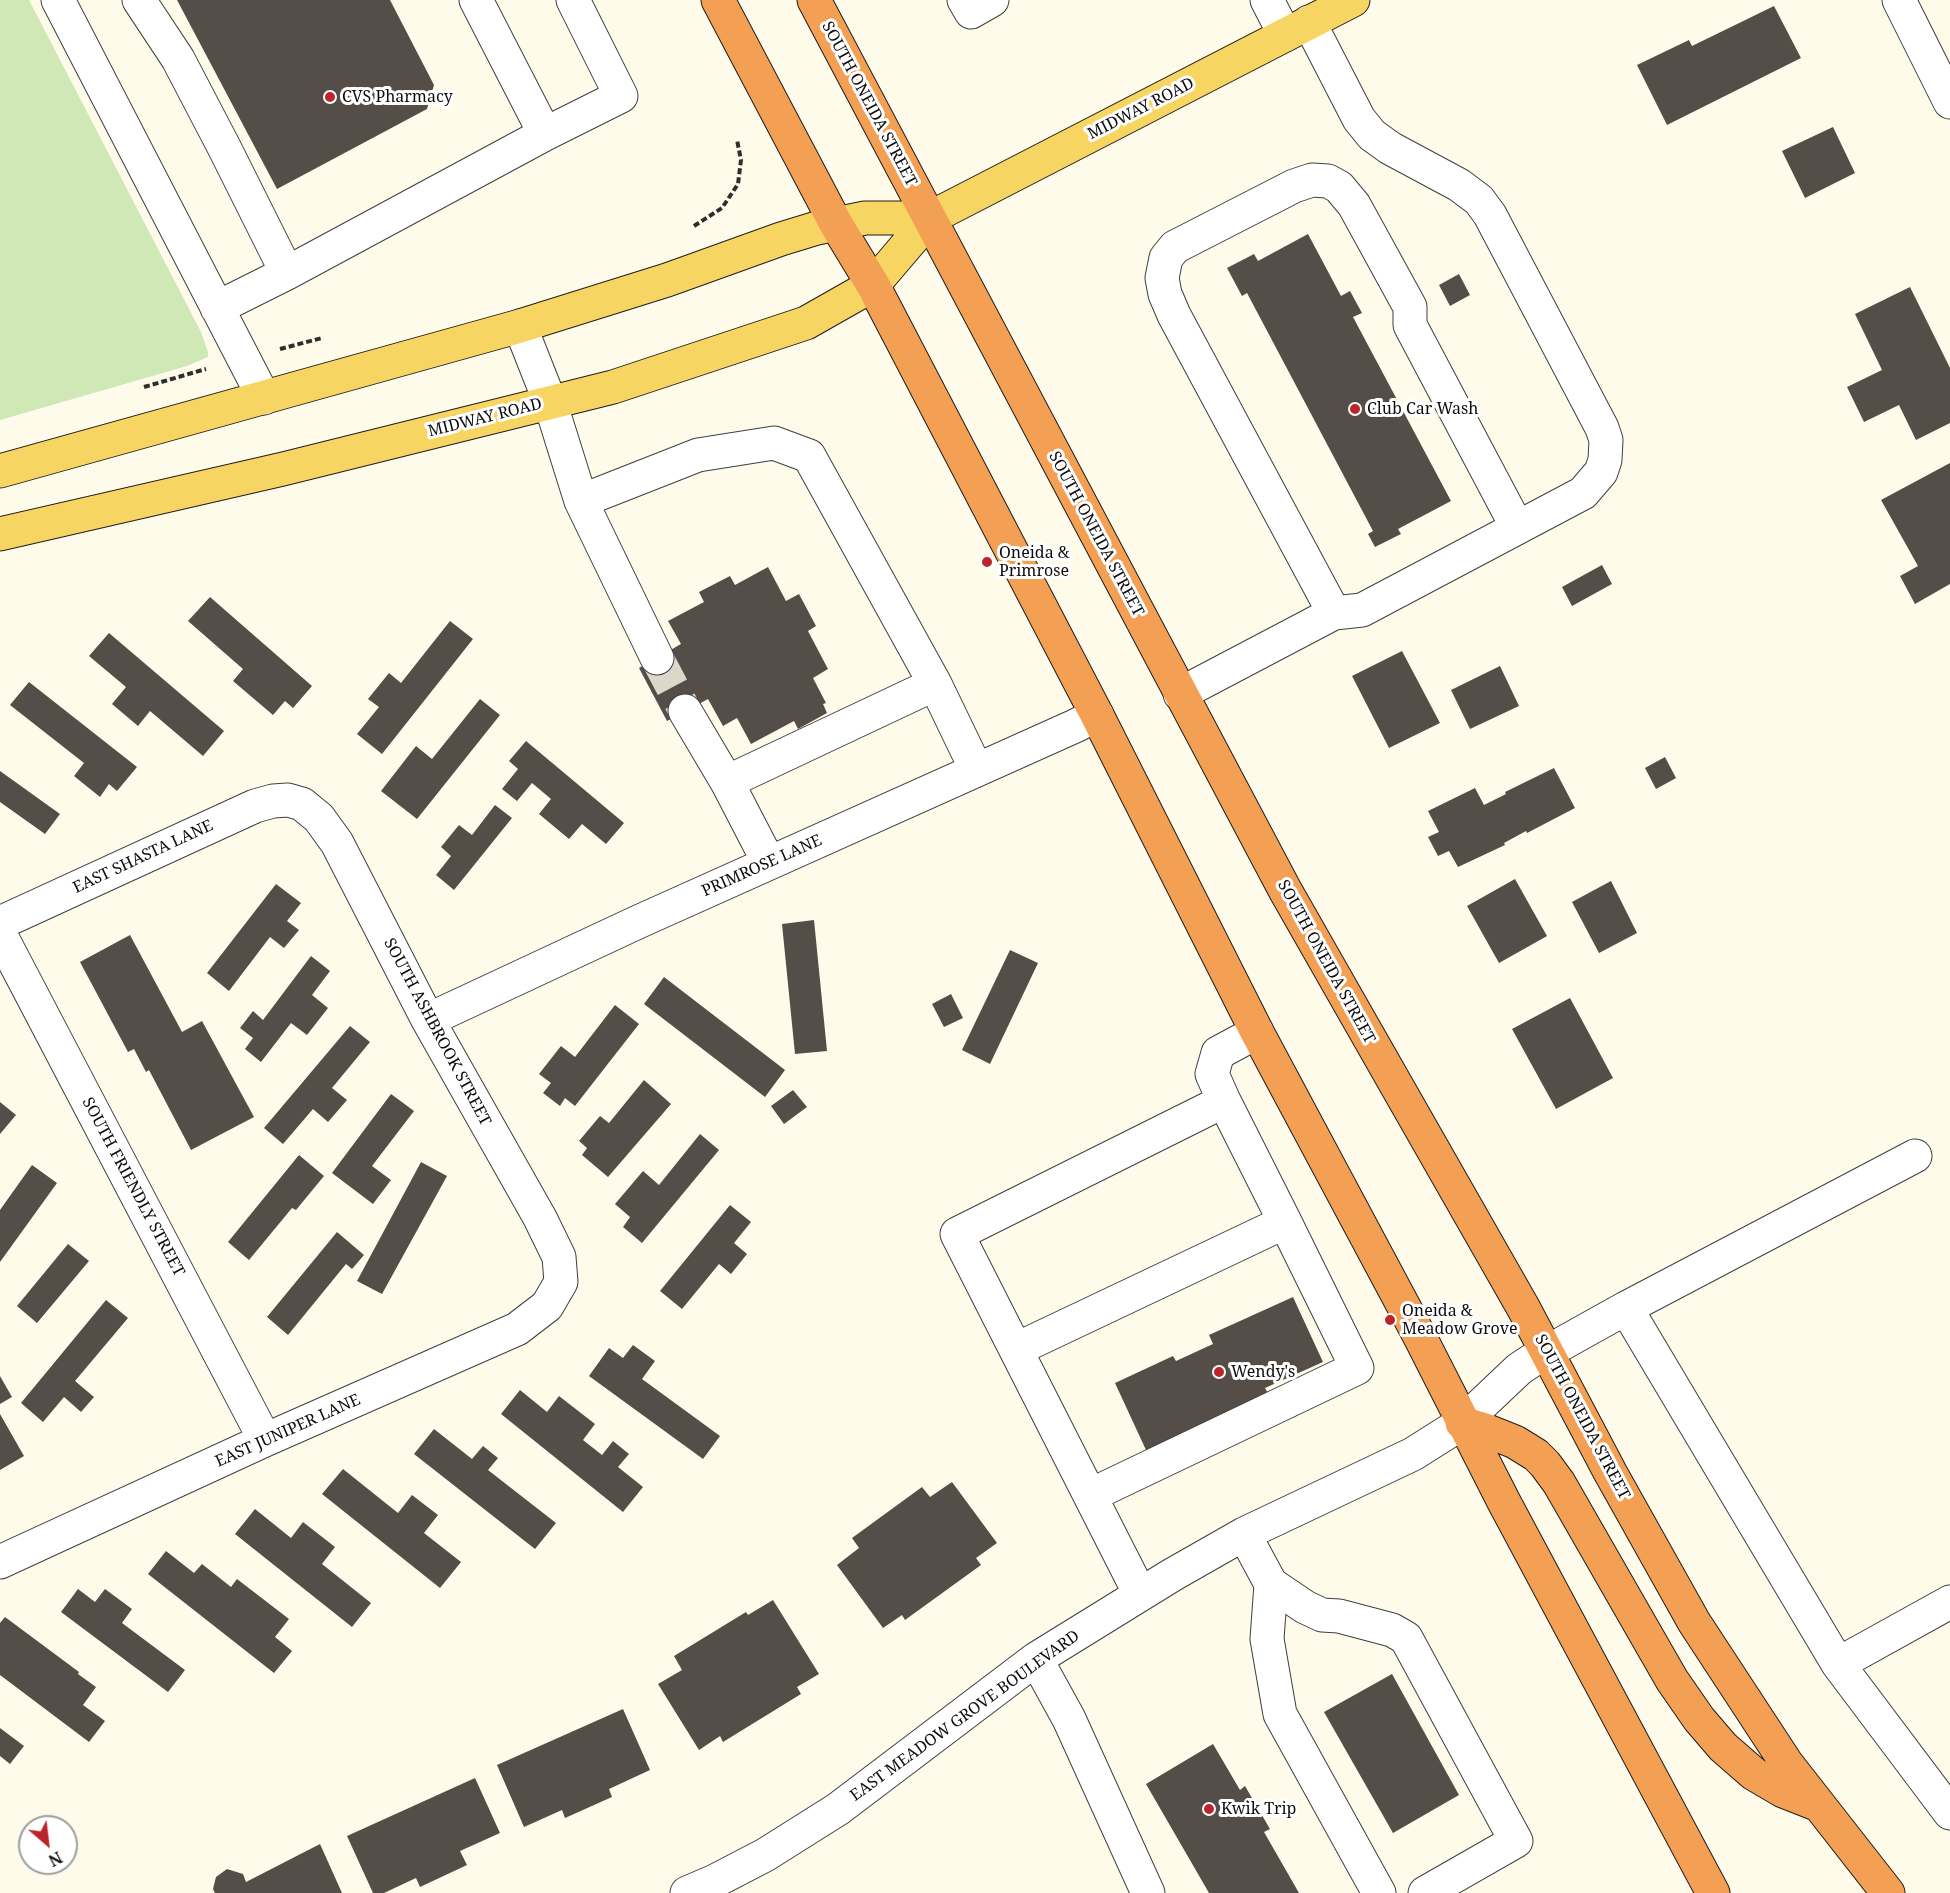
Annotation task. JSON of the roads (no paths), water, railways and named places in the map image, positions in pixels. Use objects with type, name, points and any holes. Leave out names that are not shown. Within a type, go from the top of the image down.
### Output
[{"type":"highway","points":[[718,0],[836,224],[873,285],[1097,715],[1257,1032],[1419,1335],[1462,1423],[1713,1893]]},
{"type":"highway","name":"SOUTH ONEIDA STREET","points":[[814,0],[1180,694],[1339,987],[1524,1309],[1610,1472],[1694,1622],[1787,1764],[1888,1893]]},
{"type":"highway","points":[[1462,1423],[1515,1442],[1536,1455],[1545,1464],[1559,1483],[1672,1680],[1699,1719],[1723,1747],[1754,1774],[1783,1791],[1820,1806]]},
{"type":"main road","name":"MIDWAY ROAD","points":[[0,534],[283,469],[613,387],[806,324],[873,285],[930,218],[1353,0]]},
{"type":"main road","name":"MIDWAY ROAD","points":[[0,471],[520,326],[667,280],[781,239],[836,224],[865,218],[930,218]]},
{"type":"street","points":[[58,0],[264,398]]},
{"type":"street","points":[[139,0],[178,59],[286,273]]},
{"type":"street","points":[[476,0],[545,134]]},
{"type":"street","points":[[217,308],[621,96],[573,0]]},
{"type":"street","points":[[964,0],[970,12],[992,0]]},
{"type":"street","points":[[1180,694],[1334,613],[1362,610],[1583,493],[1601,472],[1605,460],[1606,440],[1602,428],[1485,208],[1479,200],[1459,185],[1390,148],[1372,135],[1297,28],[1267,0]]},
{"type":"street","points":[[1899,0],[1950,102]]},
{"type":"street","points":[[1334,613],[1174,315],[1165,294],[1162,278],[1166,258],[1175,247],[1294,186],[1312,180],[1328,181],[1339,187],[1354,205],[1410,307],[1410,325],[1517,527]]},
{"type":"street","points":[[520,326],[550,402],[581,501],[657,658]]},
{"type":"street","points":[[581,501],[698,455],[774,443],[809,456],[935,684],[976,769]]},
{"type":"street","points":[[727,782],[935,684]]},
{"type":"street","points":[[685,711],[727,782],[769,863]]},
{"type":"street","name":"PRIMROSE LANE","points":[[428,1020],[627,927],[1097,715]]},
{"type":"street","name":"EAST SHASTA LANE","points":[[0,923],[240,813],[273,801],[288,800]]},
{"type":"street","name":"SOUTH ASHBROOK STREET","points":[[288,800],[302,804],[319,818],[337,843],[428,1020],[540,1218],[559,1257],[561,1282]]},
{"type":"street","name":"SOUTH FRIENDLY STREET","points":[[0,934],[266,1440]]},
{"type":"street","points":[[1091,1495],[1357,1368],[1212,1074],[1218,1053],[1257,1032]]},
{"type":"street","points":[[1140,1594],[957,1234],[1224,1101]]},
{"type":"street","name":"EAST MEADOW GROVE BOULEVARD","points":[[708,1889],[838,1809],[1036,1659],[1140,1594],[1244,1534],[1413,1454],[1462,1423],[1519,1369],[1546,1351],[1916,1156]]},
{"type":"street","points":[[1017,1349],[1285,1222]]},
{"type":"street","name":"EAST JUNIPER LANE","points":[[0,1562],[266,1440],[517,1329],[547,1306],[561,1282]]},
{"type":"street","points":[[1626,1308],[1838,1664],[1950,1813]]},
{"type":"street","points":[[1244,1534],[1271,1584],[1305,1607],[1322,1615],[1339,1616],[1392,1630],[1406,1638],[1516,1840],[1425,1893]]},
{"type":"street","points":[[1271,1584],[1268,1639],[1280,1714],[1379,1893]]},
{"type":"street","points":[[1838,1664],[1950,1602]]},
{"type":"street","points":[[1036,1659],[1069,1719],[1148,1893]]},
{"type":"tunnel","points":[[657,658],[685,711]]},
{"type":"place","name":"CVS Pharmacy","points":[[330,97]]},
{"type":"place","name":"Club Car Wash","points":[[1355,409]]},
{"type":"place","name":"Oneida & Primrose","points":[[987,562]]},
{"type":"place","name":"Oneida & Meadow Grove","points":[[1390,1320]]},
{"type":"place","name":"Wendy's","points":[[1219,1372]]},
{"type":"place","name":"Kwik Trip","points":[[1209,1809]]}]
